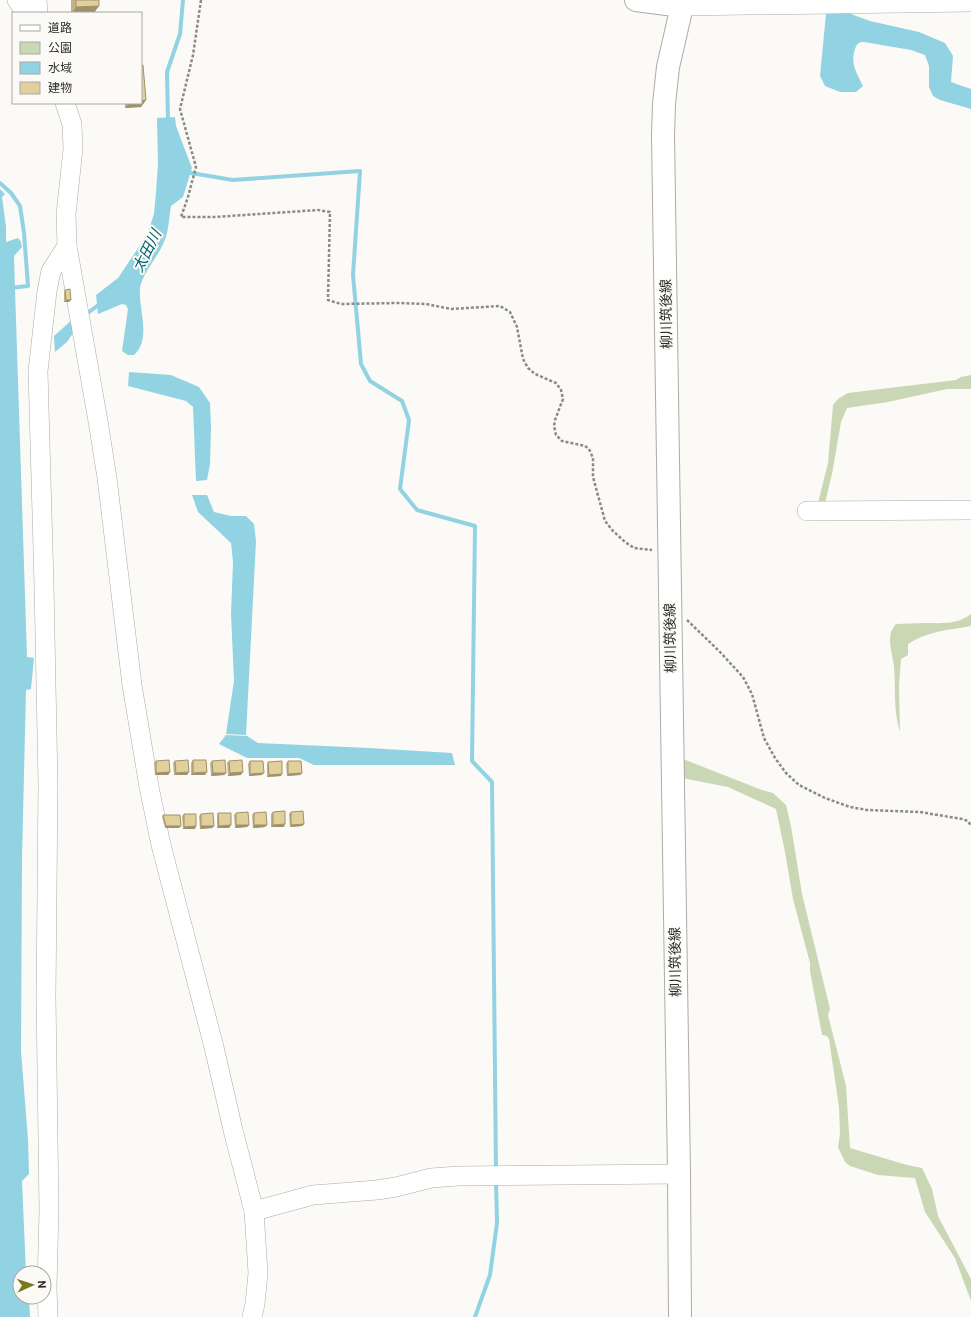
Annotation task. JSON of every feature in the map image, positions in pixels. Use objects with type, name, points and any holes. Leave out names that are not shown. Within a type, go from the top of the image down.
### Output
[{"type":"main road","points":[[636,0],[682,3]]},
{"type":"main road","name":"柳川筑後線","points":[[680,1317],[664,104],[668,67],[682,3]]},
{"type":"street","points":[[17,0],[25,12]]},
{"type":"street","points":[[37,0],[38,12]]},
{"type":"street","points":[[682,3],[971,2]]},
{"type":"street","points":[[66,104],[72,124],[74,149],[66,214],[67,246],[99,428],[132,685],[149,787],[161,845],[214,1047],[233,1130],[254,1211],[258,1273],[255,1304],[252,1317]]},
{"type":"street","points":[[48,1317],[47,1287],[49,1210],[46,997],[48,784],[38,371],[46,291],[51,271],[67,246]]},
{"type":"street","points":[[807,511],[971,510]]},
{"type":"street","points":[[254,1211],[313,1195],[377,1190],[431,1178],[459,1176],[679,1174]]},
{"type":"path","points":[[201,0],[193,55],[180,109],[196,167],[181,217],[215,217],[318,210],[330,212],[328,300],[341,304],[426,304],[451,309],[500,306],[510,312],[518,327],[523,359],[528,368],[535,374],[556,383],[561,390],[563,399],[555,420],[554,426],[556,435],[562,441],[585,446],[590,449],[593,458],[594,477],[605,521],[613,532],[634,548],[669,552]]},
{"type":"path","points":[[670,602],[743,676],[752,694],[764,738],[775,758],[786,773],[799,785],[826,798],[850,807],[867,810],[920,812],[962,819],[968,821],[971,826]]},
{"type":"green space","points":[[971,375],[971,389],[947,389],[888,402],[847,408],[841,422],[832,474],[824,507],[817,507],[828,463],[833,405],[838,399],[848,393],[956,380],[961,377]]},
{"type":"green space","points":[[971,614],[971,626],[923,636],[908,644],[908,655],[901,659],[899,685],[900,732],[896,715],[894,667],[890,641],[893,628],[896,624],[955,622],[966,618]]},
{"type":"green space","points":[[683,759],[773,793],[786,805],[791,826],[802,894],[830,1009],[828,1015],[846,1086],[850,1148],[922,1168],[932,1189],[938,1216],[971,1279],[971,1301],[955,1258],[925,1212],[915,1178],[878,1175],[850,1166],[845,1162],[838,1147],[840,1134],[839,1107],[829,1039],[827,1036],[822,1035],[810,971],[810,963],[793,899],[776,809],[728,787],[682,778]]},
{"type":"water","points":[[832,11],[848,13],[870,21],[919,32],[945,43],[953,56],[951,82],[971,89],[971,109],[940,100],[933,96],[929,87],[929,66],[925,55],[911,50],[864,42],[857,44],[853,59],[855,68],[863,86],[856,92],[840,92],[825,86],[820,76],[826,14]]},
{"type":"water","points":[[175,117],[176,126],[192,168],[183,197],[171,206],[166,238],[141,283],[140,296],[143,323],[142,341],[134,355],[128,355],[122,351],[128,309],[126,305],[122,304],[98,314],[96,295],[118,278],[147,235],[154,214],[156,192],[158,164],[157,118]]},
{"type":"water","points":[[0,189],[5,194],[2,197],[6,227],[6,242],[18,238],[22,247],[14,256],[27,657],[34,658],[31,689],[26,690],[22,858],[21,1051],[28,1139],[29,1174],[22,1181],[26,1265],[12,1265],[12,1305],[29,1305],[30,1317],[0,1317]]},
{"type":"water","points":[[74,318],[75,330],[67,342],[55,352],[54,336]]},
{"type":"water","points":[[129,372],[171,375],[199,387],[210,403],[210,464],[207,480],[196,481],[193,407],[186,401],[128,386]]},
{"type":"water","points":[[192,495],[207,495],[214,512],[231,516],[246,516],[254,524],[256,541],[246,735],[226,734],[234,681],[231,614],[233,562],[231,543],[198,512]]},
{"type":"water","points":[[226,735],[247,736],[258,743],[452,753],[455,765],[314,765],[299,758],[247,758],[219,744]]},
{"type":"building","points":[[76,0],[99,0],[99,6],[76,7]]},
{"type":"building","points":[[142,66],[146,100],[142,101]]},
{"type":"building","points":[[70,289],[71,300],[66,300],[65,290]]},
{"type":"building","points":[[169,760],[170,772],[156,773],[156,761]]},
{"type":"building","points":[[188,760],[189,772],[176,773],[175,761]]},
{"type":"building","points":[[193,760],[206,760],[207,772],[193,773]]},
{"type":"building","points":[[225,760],[226,773],[213,773],[212,761]]},
{"type":"building","points":[[242,760],[243,772],[230,773],[229,761]]},
{"type":"building","points":[[250,761],[263,761],[264,773],[250,774]]},
{"type":"building","points":[[282,761],[282,774],[269,775],[268,762]]},
{"type":"building","points":[[288,761],[301,761],[302,773],[288,774]]},
{"type":"building","points":[[285,811],[285,824],[273,825],[273,812]]},
{"type":"building","points":[[303,811],[304,824],[291,825],[291,812]]},
{"type":"building","points":[[248,812],[249,825],[236,825],[236,813]]},
{"type":"building","points":[[266,812],[267,825],[254,825],[254,813]]},
{"type":"building","points":[[213,813],[214,826],[201,826],[201,814]]},
{"type":"building","points":[[218,813],[231,813],[231,825],[219,826]]},
{"type":"building","points":[[184,814],[196,814],[196,826],[184,827]]},
{"type":"building","points":[[163,815],[180,815],[181,826],[166,826]]},
{"type":"waterway","points":[[168,121],[167,72],[180,34],[183,0]]},
{"type":"waterway","points":[[185,172],[233,180],[360,171],[353,275],[361,364],[370,381],[402,401],[409,420],[400,489],[417,510],[475,526],[472,761],[492,782],[496,1171]]},
{"type":"waterway","points":[[0,183],[11,193],[20,206],[24,233],[28,286],[0,289]]},
{"type":"waterway","name":"太田川","points":[[89,312],[101,303]]},
{"type":"waterway","points":[[475,1317],[490,1275],[497,1223],[496,1181]]}]
